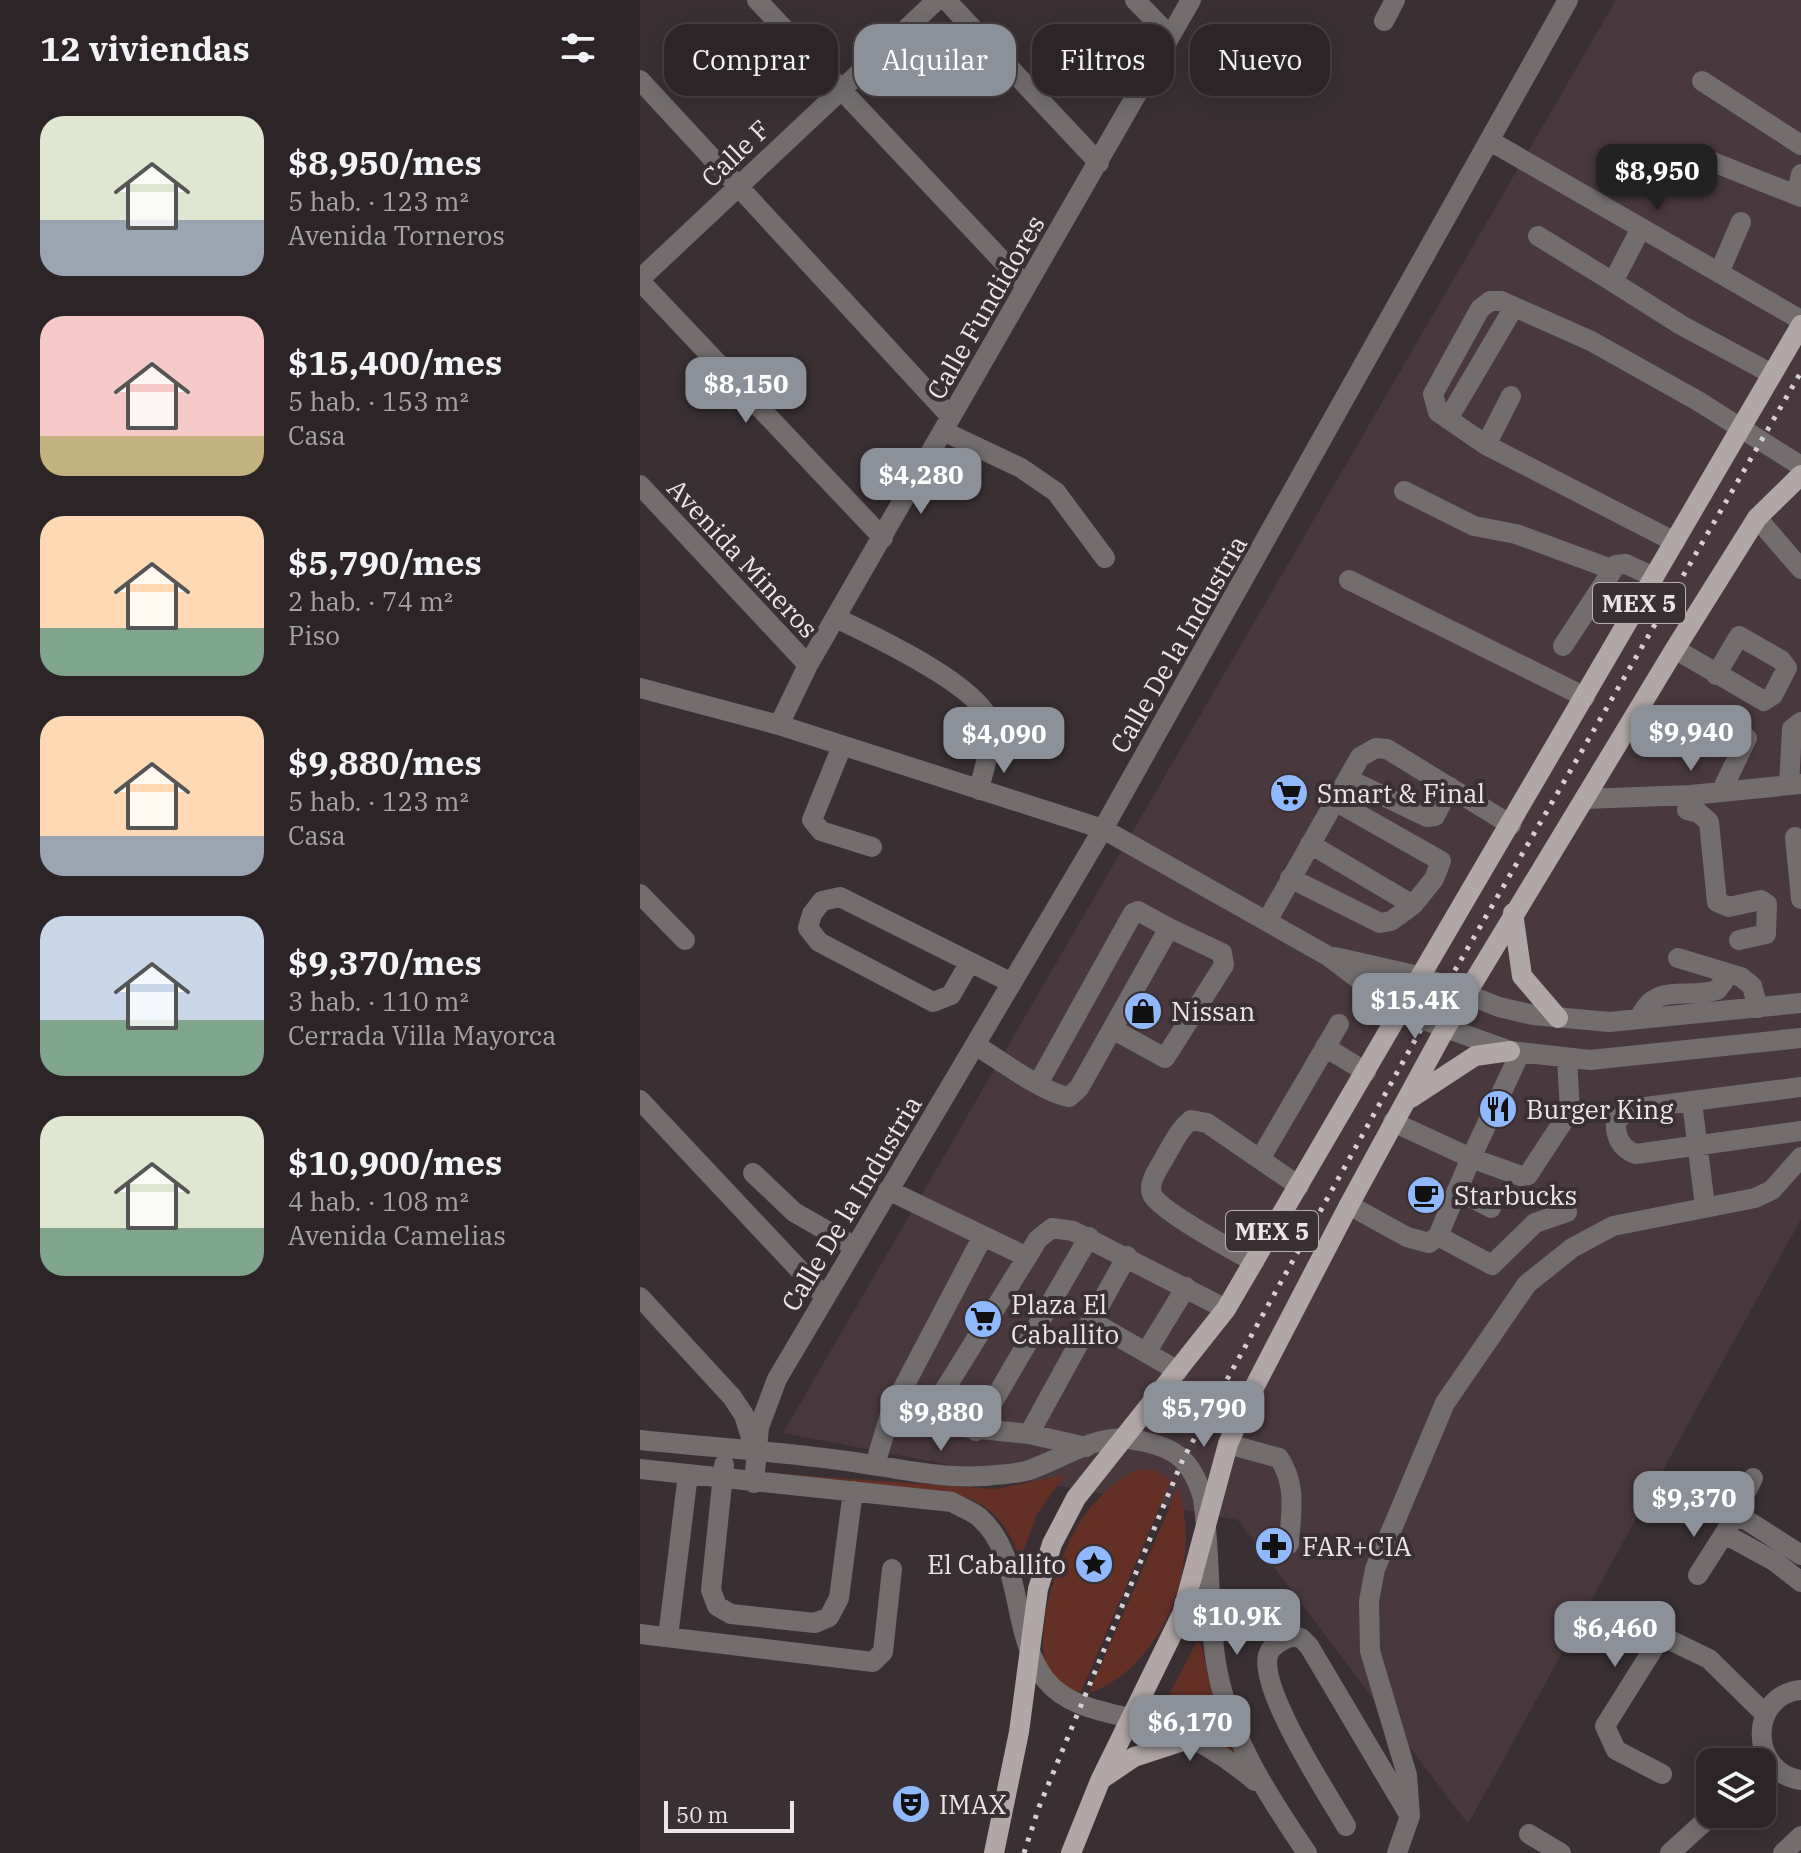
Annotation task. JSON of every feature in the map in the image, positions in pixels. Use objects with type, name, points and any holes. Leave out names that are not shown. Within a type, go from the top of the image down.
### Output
[{"type":"main road","name":"MEX 5","points":[[994,1853],[1019,1732],[1038,1589],[1052,1544],[1076,1498],[1226,1309],[1423,977],[1801,322]]},
{"type":"main road","name":"MEX 5","points":[[1071,1853],[1100,1781],[1182,1614],[1207,1531],[1228,1444],[1246,1403],[1349,1205],[1445,1029],[1513,913],[1675,649],[1757,518],[1801,475]]},
{"type":"main road","points":[[1513,913],[1522,976],[1558,1018]]},
{"type":"main road","points":[[1404,1102],[1475,1056],[1515,1052]]},
{"type":"main road","points":[[1100,1781],[1134,1757],[1192,1738]]},
{"type":"street","points":[[757,0],[1026,286]]},
{"type":"street","name":"Calle F","points":[[640,280],[839,89],[937,0]]},
{"type":"street","points":[[946,0],[1099,163]]},
{"type":"street","points":[[1135,0],[1158,24]]},
{"type":"street","name":"Calle Fundidores","points":[[1174,29],[1191,0]]},
{"type":"street","points":[[1384,21],[1395,0]]},
{"type":"street","name":"Calle De la Industria","points":[[754,1483],[755,1451],[762,1415],[777,1379],[1103,829],[1492,142],[1568,0]]},
{"type":"street","points":[[640,80],[738,186],[947,424],[1056,492],[1105,558]]},
{"type":"street","points":[[1702,81],[1801,145]]},
{"type":"street","name":"Calle Fundidores","points":[[779,725],[808,665],[1136,96]]},
{"type":"street","points":[[1492,142],[1801,322]]},
{"type":"street","points":[[1703,158],[1800,188]]},
{"type":"street","points":[[1719,273],[1741,222]]},
{"type":"street","points":[[1613,282],[1641,228]]},
{"type":"street","points":[[1538,236],[1681,325],[1772,374]]},
{"type":"street","points":[[640,280],[883,538]]},
{"type":"street","points":[[1675,542],[1486,445],[1434,406],[1433,394],[1472,318],[1490,301],[1501,301],[1591,341],[1698,401],[1801,466]]},
{"type":"street","points":[[1448,419],[1514,307]]},
{"type":"street","points":[[1486,445],[1511,396]]},
{"type":"street","name":"Avenida Mineros","points":[[640,485],[808,665]]},
{"type":"street","points":[[1404,491],[1474,526],[1516,534],[1611,569]]},
{"type":"street","points":[[1757,518],[1801,569]]},
{"type":"street","points":[[1563,646],[1611,569],[1621,563],[1654,577]]},
{"type":"street","points":[[1349,580],[1585,697]]},
{"type":"street","points":[[836,618],[912,656],[971,697],[985,712],[991,727],[979,790]]},
{"type":"street","points":[[1675,649],[1716,675]]},
{"type":"street","points":[[645,696],[779,725],[1103,829],[1328,956],[1402,1012],[1515,1052],[1567,1059],[1634,1057],[1801,1038]]},
{"type":"street","points":[[1584,799],[1691,795],[1795,785],[1796,758],[1792,729],[1801,722]]},
{"type":"street","points":[[1721,792],[1747,738]]},
{"type":"street","points":[[842,746],[812,820],[821,831],[872,847]]},
{"type":"street","points":[[1267,921],[1360,757],[1376,748],[1387,749],[1511,825]]},
{"type":"street","points":[[1348,779],[1427,817],[1435,816],[1440,811],[1450,787]]},
{"type":"street","points":[[1691,795],[1687,810],[1699,813],[1709,822],[1717,902],[1729,907],[1761,900],[1767,904],[1766,934],[1739,940]]},
{"type":"street","points":[[1290,878],[1380,923],[1391,921],[1413,905],[1434,879],[1441,861],[1335,801]]},
{"type":"street","points":[[1795,837],[1801,899]]},
{"type":"street","points":[[1310,844],[1413,905]]},
{"type":"street","points":[[640,894],[685,940]]},
{"type":"street","points":[[970,962],[951,995],[933,1002],[819,942],[808,928],[812,914],[822,901],[840,897],[970,962],[1012,983]]},
{"type":"street","points":[[1039,1082],[1133,913],[1138,911],[1222,953],[1224,965],[1165,1058],[1114,1030]]},
{"type":"street","points":[[975,1045],[1064,1096],[1075,1093],[1114,1030],[1169,928]]},
{"type":"street","points":[[1328,956],[1423,977],[1499,1007],[1558,1018],[1609,1022],[1801,1003]]},
{"type":"street","points":[[1678,958],[1748,982],[1758,1008]]},
{"type":"street","points":[[1639,1019],[1646,1004],[1655,996],[1717,990],[1724,981],[1724,972]]},
{"type":"street","points":[[1260,1159],[1339,1024]]},
{"type":"street","points":[[1325,1047],[1366,1072]]},
{"type":"street","points":[[1349,1205],[1407,1237],[1429,1243],[1438,1236],[1515,1052]]},
{"type":"street","points":[[1393,1122],[1471,1158],[1521,1176],[1528,1175],[1570,1111],[1567,1059]]},
{"type":"street","points":[[1801,1087],[1630,1109],[1616,1121],[1615,1130],[1619,1142],[1636,1154],[1801,1131]]},
{"type":"street","points":[[640,1100],[825,1297]]},
{"type":"street","points":[[1692,1102],[1705,1206]]},
{"type":"street","points":[[1254,1262],[1158,1203],[1151,1190],[1158,1169],[1182,1129],[1191,1120],[1207,1123],[1299,1186]]},
{"type":"street","points":[[1397,1853],[1410,1816],[1407,1775],[1370,1651],[1369,1601],[1375,1569],[1445,1403],[1527,1284],[1554,1261],[1613,1226],[1755,1198],[1772,1190],[1801,1157]]},
{"type":"street","points":[[753,1173],[794,1212],[855,1247]]},
{"type":"street","points":[[888,1190],[982,1238],[1027,1257]]},
{"type":"street","points":[[1457,1190],[1491,1208]]},
{"type":"street","points":[[1438,1236],[1492,1265],[1542,1217],[1567,1212]]},
{"type":"street","points":[[924,1423],[1038,1239],[1052,1228],[1089,1237],[1226,1309]]},
{"type":"street","points":[[976,1431],[1089,1237]]},
{"type":"street","points":[[875,1465],[891,1411],[982,1238]]},
{"type":"street","points":[[1029,1434],[1127,1256]]},
{"type":"street","points":[[1147,1351],[1186,1287]]},
{"type":"street","points":[[640,1297],[732,1397],[744,1415],[755,1451]]},
{"type":"street","points":[[1091,1321],[1178,1371]]},
{"type":"street","points":[[891,1411],[924,1423],[976,1431],[1029,1434],[1086,1447]]},
{"type":"street","points":[[640,1440],[944,1475],[982,1476],[1024,1471],[1086,1447],[1125,1438],[1163,1445],[1183,1459],[1196,1475],[1207,1531],[1215,1659],[1230,1714],[1262,1786],[1307,1853]]},
{"type":"street","points":[[1228,1444],[1279,1458],[1288,1472],[1293,1487],[1289,1544]]},
{"type":"street","points":[[725,1449],[711,1590],[714,1600],[731,1614],[801,1622],[822,1621],[835,1609],[853,1491]]},
{"type":"street","points":[[640,1469],[952,1502],[978,1516],[993,1536],[1011,1575],[1029,1650],[1045,1678],[1061,1695],[1081,1705],[1131,1716],[1192,1738],[1262,1786]]},
{"type":"street","points":[[668,1637],[688,1474]]},
{"type":"street","points":[[1698,1575],[1730,1524],[1753,1478]]},
{"type":"street","points":[[1730,1524],[1745,1519],[1801,1555]]},
{"type":"street","points":[[1730,1524],[1730,1537],[1774,1561],[1801,1582]]},
{"type":"street","points":[[640,1634],[873,1662],[883,1652],[892,1569]]},
{"type":"street","points":[[1662,1774],[1616,1750],[1605,1726],[1654,1632],[1709,1659],[1765,1714]]},
{"type":"street","points":[[1346,1826],[1287,1724],[1272,1685],[1267,1657],[1273,1646],[1292,1636],[1301,1638],[1309,1646],[1410,1816]]},
{"type":"street","points":[[1762,1748],[1760,1739],[1765,1714],[1783,1695],[1801,1690]]},
{"type":"street","points":[[1776,1770],[1801,1780]]},
{"type":"street","points":[[1670,1853],[1698,1828]]},
{"type":"street","points":[[1783,1853],[1801,1836]]},
{"type":"shaded area","points":[[1616,0],[1801,0],[1801,1219],[1468,1824],[1238,1520],[783,1433]]},
{"type":"shaded area","points":[[1138,1469],[1154,1470],[1171,1480],[1081,1692],[1059,1684],[1047,1667],[1043,1644],[1051,1590],[1070,1539],[1080,1522],[1113,1485]]},
{"type":"shaded area","points":[[767,1473],[995,1489],[1065,1475],[1037,1514],[1020,1560],[1001,1522],[987,1508],[968,1498]]},
{"type":"shaded area","points":[[1178,1488],[1184,1516],[1185,1547],[1181,1578],[1171,1608],[1157,1636],[1138,1660],[1116,1680],[1089,1693]]},
{"type":"shaded area","points":[[1197,1641],[1201,1644],[1219,1720],[1245,1769],[1215,1742],[1165,1712],[1164,1705]]},
{"type":"railway","points":[[1024,1853],[1039,1807],[1183,1459],[1425,1022],[1801,372]]},
{"type":"place","name":"Smart & Final","points":[[1289,793]]},
{"type":"place","name":"Nissan","points":[[1143,1011]]},
{"type":"place","name":"Burger King","points":[[1498,1109]]},
{"type":"place","name":"Starbucks","points":[[1426,1195]]},
{"type":"place","name":"Plaza El Caballito","points":[[983,1319]]},
{"type":"place","name":"FAR+CIA","points":[[1274,1546]]},
{"type":"place","name":"El Caballito","points":[[1094,1564]]},
{"type":"place","name":"IMAX","points":[[911,1804]]}]
